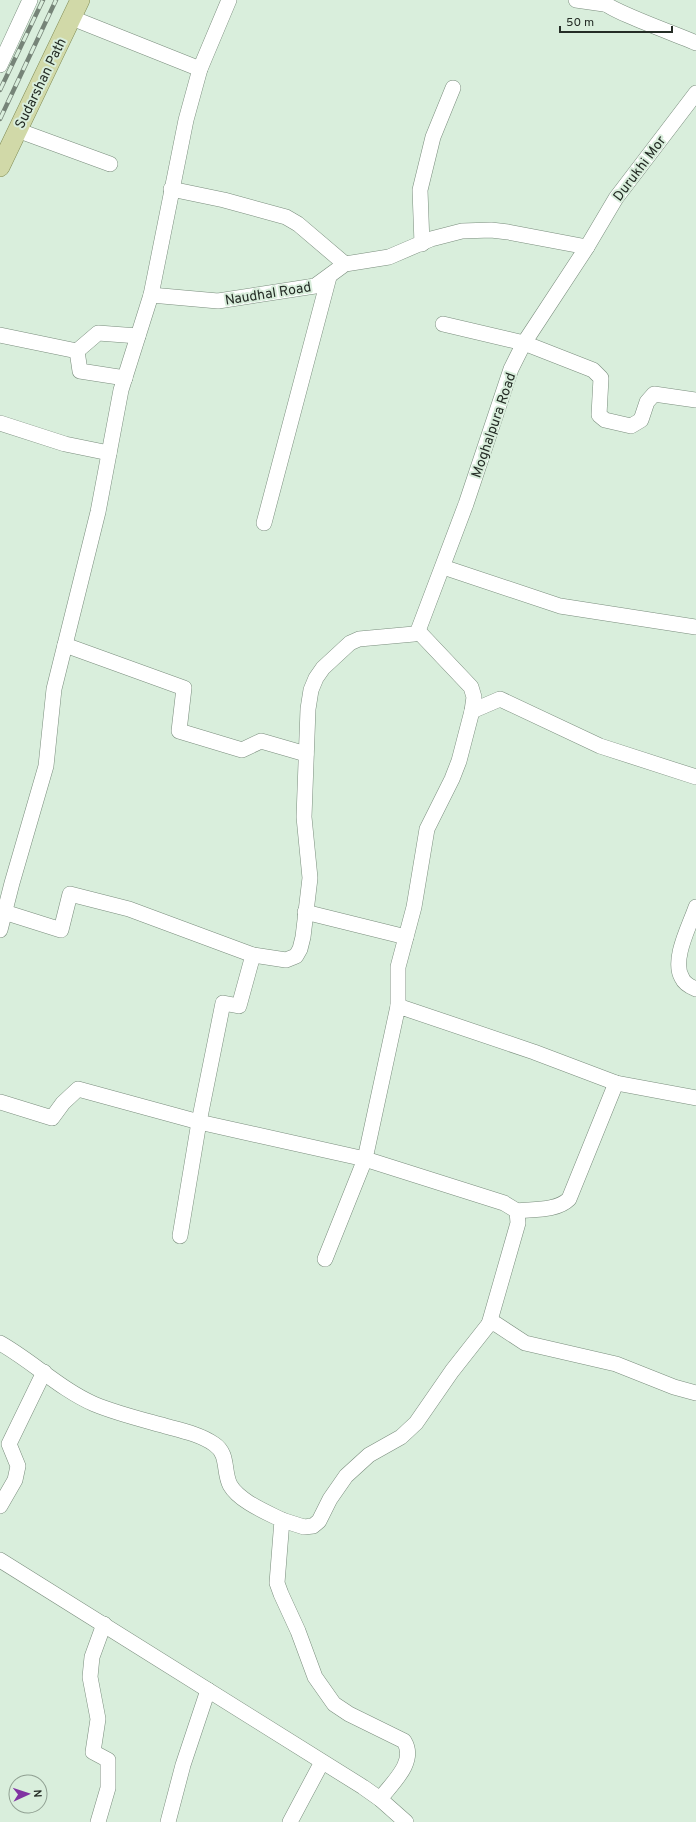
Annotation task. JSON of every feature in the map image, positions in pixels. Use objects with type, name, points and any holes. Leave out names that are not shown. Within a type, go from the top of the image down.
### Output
[{"type":"main road","name":"Sudarshan Path","points":[[0,167],[80,0]]},
{"type":"street","points":[[0,65],[30,0]]},
{"type":"street","points":[[0,930],[4,912],[6,881],[46,766],[54,689],[98,512],[121,390],[151,295],[186,120],[200,69],[229,0]]},
{"type":"street","points":[[576,0],[602,2],[620,12],[696,43]]},
{"type":"street","points":[[72,18],[200,69]]},
{"type":"street","points":[[422,244],[420,190],[433,137],[453,88]]},
{"type":"street","name":"Durukhi Mor","points":[[587,247],[616,198],[696,93]]},
{"type":"street","points":[[17,130],[110,164]]},
{"type":"street","points":[[171,189],[224,200],[286,217],[298,224],[345,264],[389,257],[431,239],[462,231],[491,230],[587,247]]},
{"type":"street","name":"Moghalpura Road","points":[[418,631],[466,504],[511,369],[524,343],[587,247]]},
{"type":"street","name":"Naudhal Road","points":[[151,295],[218,301],[315,286],[345,264]]},
{"type":"street","points":[[264,523],[329,277]]},
{"type":"street","points":[[443,324],[524,343],[593,370],[601,378],[599,414],[605,420],[631,426],[641,420],[647,402],[654,394],[696,400]]},
{"type":"street","points":[[77,351],[98,333],[138,336]]},
{"type":"street","points":[[0,335],[77,351]]},
{"type":"street","points":[[77,351],[80,372],[125,378]]},
{"type":"street","points":[[0,423],[66,444],[109,453]]},
{"type":"street","points":[[443,567],[560,606],[696,627]]},
{"type":"street","points":[[4,912],[61,930],[70,894],[129,909],[253,955],[286,960],[296,956],[300,949],[303,937],[310,878],[304,818],[308,709],[311,690],[316,678],[323,668],[350,643],[359,639],[409,635],[418,631],[472,687],[474,697],[472,711],[459,761],[452,779],[427,829],[414,907],[398,967],[398,1006],[365,1159],[325,1259]]},
{"type":"street","points":[[65,645],[184,688],[179,732],[242,750],[261,741],[306,754]]},
{"type":"street","points":[[472,711],[500,700],[600,746],[696,777]]},
{"type":"street","points":[[696,907],[678,957],[678,968],[682,979],[696,990]]},
{"type":"street","points":[[305,912],[406,937]]},
{"type":"street","points":[[180,1236],[199,1122],[223,1003],[239,1006],[253,955]]},
{"type":"street","points":[[398,1006],[534,1052],[616,1083],[696,1098]]},
{"type":"street","points":[[0,1102],[52,1118],[63,1103],[78,1089],[199,1122],[365,1159],[504,1203],[517,1211],[564,1204],[569,1198],[616,1083]]},
{"type":"street","points":[[0,1343],[63,1386],[93,1403],[123,1414],[192,1434],[213,1443],[220,1448],[224,1455],[227,1477],[231,1486],[238,1494],[282,1520],[304,1527],[314,1526],[319,1521],[330,1498],[346,1476],[369,1455],[401,1437],[416,1423],[452,1371],[489,1324],[518,1223],[517,1211]]},
{"type":"street","points":[[489,1324],[496,1324],[525,1343],[616,1364],[674,1387],[696,1393]]},
{"type":"street","points":[[0,1506],[15,1480],[18,1466],[9,1444],[44,1372]]},
{"type":"street","points":[[282,1520],[277,1583],[298,1631],[315,1677],[334,1704],[349,1714],[404,1741],[408,1747],[409,1757],[405,1767],[380,1798]]},
{"type":"street","points":[[0,1560],[380,1798],[406,1822]]},
{"type":"street","points":[[98,1822],[108,1788],[108,1760],[93,1752],[98,1719],[90,1677],[92,1657],[104,1624]]},
{"type":"street","points":[[168,1822],[183,1765],[208,1690]]},
{"type":"street","points":[[290,1822],[322,1762]]},
{"type":"railway","points":[[0,90],[43,0]]},
{"type":"railway","points":[[0,119],[56,0]]}]
